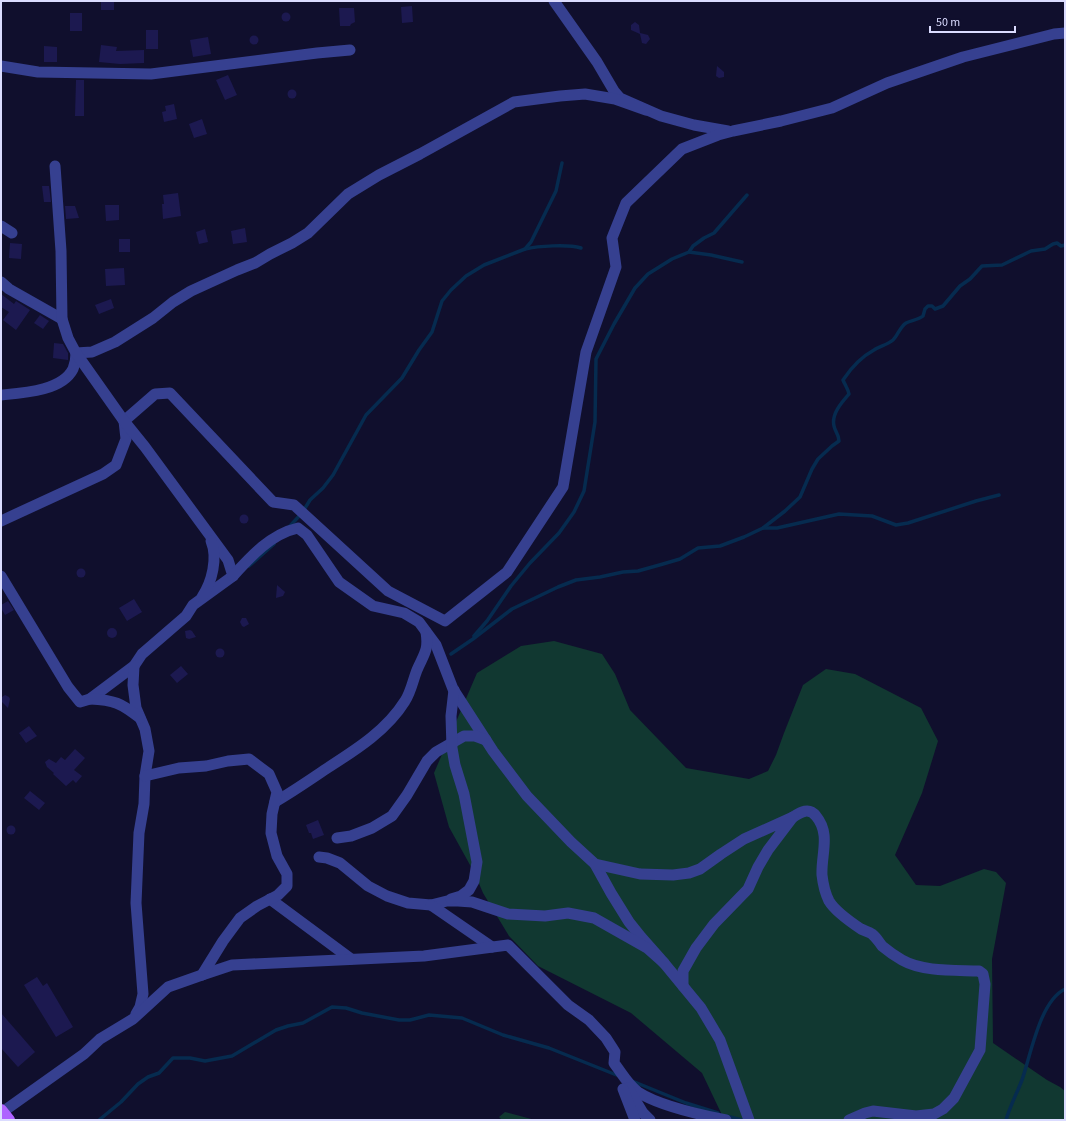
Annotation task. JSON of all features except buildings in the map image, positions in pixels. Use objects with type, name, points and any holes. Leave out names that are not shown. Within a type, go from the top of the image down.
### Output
[{"type":"street","points":[[554,1],[593,55],[614,91],[620,98],[661,116],[687,123],[733,131]]},
{"type":"street","points":[[124,421],[155,394],[170,393],[273,502],[294,505],[388,591],[445,621],[507,572],[563,487],[586,352],[616,267],[612,238],[626,203],[682,149],[718,135],[832,108],[887,83],[963,57],[1054,34],[1065,33]]},
{"type":"street","points":[[1,66],[38,72],[151,74],[350,50]]},
{"type":"street","points":[[76,353],[92,352],[115,342],[153,318],[173,302],[191,291],[254,263],[292,243],[308,233],[348,194],[379,175],[514,102],[585,94],[615,100],[646,110]]},
{"type":"street","points":[[55,166],[61,251],[62,319],[68,338],[76,353],[124,421],[146,447],[228,560],[233,576]]},
{"type":"street","points":[[1,226],[12,233]]},
{"type":"street","points":[[1,282],[9,289],[62,319]]},
{"type":"street","points":[[1,395],[38,390],[60,382],[68,376],[74,368],[76,353]]},
{"type":"street","points":[[1,521],[103,474],[116,465],[126,439],[124,421]]},
{"type":"street","points":[[193,605],[233,576],[246,561],[279,534],[298,528],[307,535],[339,582],[373,606],[404,613],[419,622],[436,645],[454,690],[493,751],[527,796],[571,842],[595,864],[629,922],[701,1008],[720,1040],[749,1120]]},
{"type":"street","points":[[90,699],[134,666],[142,654],[186,616],[193,605],[203,596],[214,566],[214,550],[207,531]]},
{"type":"street","points":[[1,576],[68,687],[80,702],[90,699],[107,700],[123,705],[141,719]]},
{"type":"street","points":[[275,802],[293,792],[349,755],[387,723],[404,702],[409,693],[428,643],[425,630]]},
{"type":"street","points":[[133,1019],[140,1007],[143,994],[136,903],[139,833],[144,804],[145,776],[149,751],[145,729],[136,708],[133,685],[134,666]]},
{"type":"street","points":[[318,857],[327,858],[340,863],[368,886],[387,896],[408,903],[431,905],[461,896],[469,890],[474,881],[477,862],[464,794],[455,765],[451,716],[454,690]]},
{"type":"street","points":[[337,838],[351,836],[372,828],[392,816],[427,762],[436,752],[464,736],[475,736],[486,740]]},
{"type":"street","points":[[145,776],[179,768],[206,766],[228,761],[249,759],[269,774],[277,792],[272,814],[271,833],[277,856],[287,874],[287,886],[278,895],[240,918],[223,941],[202,976]]},
{"type":"street","points":[[595,864],[640,874],[673,875],[689,873],[700,869],[744,839],[802,811],[811,811],[822,824],[825,837],[822,871],[823,883],[830,902],[842,914],[863,930],[872,934],[886,949],[902,960],[916,966],[979,972],[983,974],[985,984],[980,1050],[954,1098],[943,1109],[934,1114],[916,1116],[873,1111],[865,1112],[849,1120]]},
{"type":"street","points":[[683,986],[683,971],[696,948],[714,924],[748,889],[768,850],[793,816]]},
{"type":"street","points":[[270,899],[351,959]]},
{"type":"street","points":[[447,901],[472,902],[508,914],[545,916],[568,913],[594,918],[647,948],[664,963]]},
{"type":"street","points":[[431,905],[492,947]]},
{"type":"street","points":[[4,1114],[84,1054],[100,1039],[133,1019],[168,987],[232,965],[424,956],[508,945],[568,1005],[590,1020],[606,1038],[615,1052],[616,1068],[635,1120]]},
{"type":"street","points":[[616,1068],[643,1112],[650,1120]]},
{"type":"street","points":[[616,1068],[637,1092],[649,1098],[670,1106],[726,1120]]},
{"type":"green space","points":[[554,641],[602,654],[615,674],[630,710],[686,768],[749,779],[768,771],[776,755],[803,685],[826,669],[855,674],[921,708],[938,741],[922,793],[895,855],[916,885],[940,886],[984,869],[996,872],[1006,883],[992,959],[993,1043],[1065,1091],[1065,1120],[721,1120],[722,1115],[702,1073],[631,1013],[538,966],[509,936],[483,893],[475,874],[449,827],[434,773],[477,673],[521,646]]},
{"type":"green space","points":[[505,1112],[535,1120],[502,1120],[499,1117]]},
{"type":"waterway","points":[[289,527],[302,513],[310,500],[323,488],[333,475],[366,415],[402,378],[432,332],[442,301],[451,290],[466,276],[484,265],[525,249],[531,242],[556,191],[562,163]]},
{"type":"waterway","points":[[474,636],[487,621],[511,586],[530,563],[559,533],[574,512],[584,491],[595,422],[596,359],[635,288],[648,274],[672,259],[689,252],[693,246],[714,233],[747,195]]},
{"type":"waterway","points":[[451,654],[512,609],[558,587],[576,580],[638,571],[663,564],[680,559],[698,548],[720,546],[763,528],[800,497],[818,459],[839,441],[833,422],[838,408],[849,394],[843,380],[861,359],[893,340],[906,323],[923,316],[925,309],[928,306],[932,306],[935,309],[943,306],[960,286],[970,279],[982,266],[1002,265],[1031,251],[1045,249],[1053,244],[1057,243],[1061,246],[1065,245]]},
{"type":"waterway","points":[[525,249],[553,246],[581,248]]},
{"type":"waterway","points":[[689,252],[742,262]]},
{"type":"waterway","points":[[763,528],[777,528],[839,514],[872,516],[896,525],[908,523],[999,495]]},
{"type":"waterway","points":[[249,566],[274,544]]},
{"type":"waterway","points":[[1006,1120],[1022,1080],[1043,1016],[1056,995],[1065,989]]},
{"type":"waterway","points":[[99,1120],[121,1102],[138,1084],[148,1077],[159,1073],[173,1058],[190,1058],[205,1061],[232,1056],[276,1030],[303,1023],[332,1007],[346,1008],[362,1013],[399,1020],[410,1020],[429,1015],[462,1018],[503,1035],[549,1048],[619,1076]]},
{"type":"waterway","points":[[632,1081],[686,1103],[718,1113]]},
{"type":"waterway","points":[[726,1116],[742,1120]]}]
